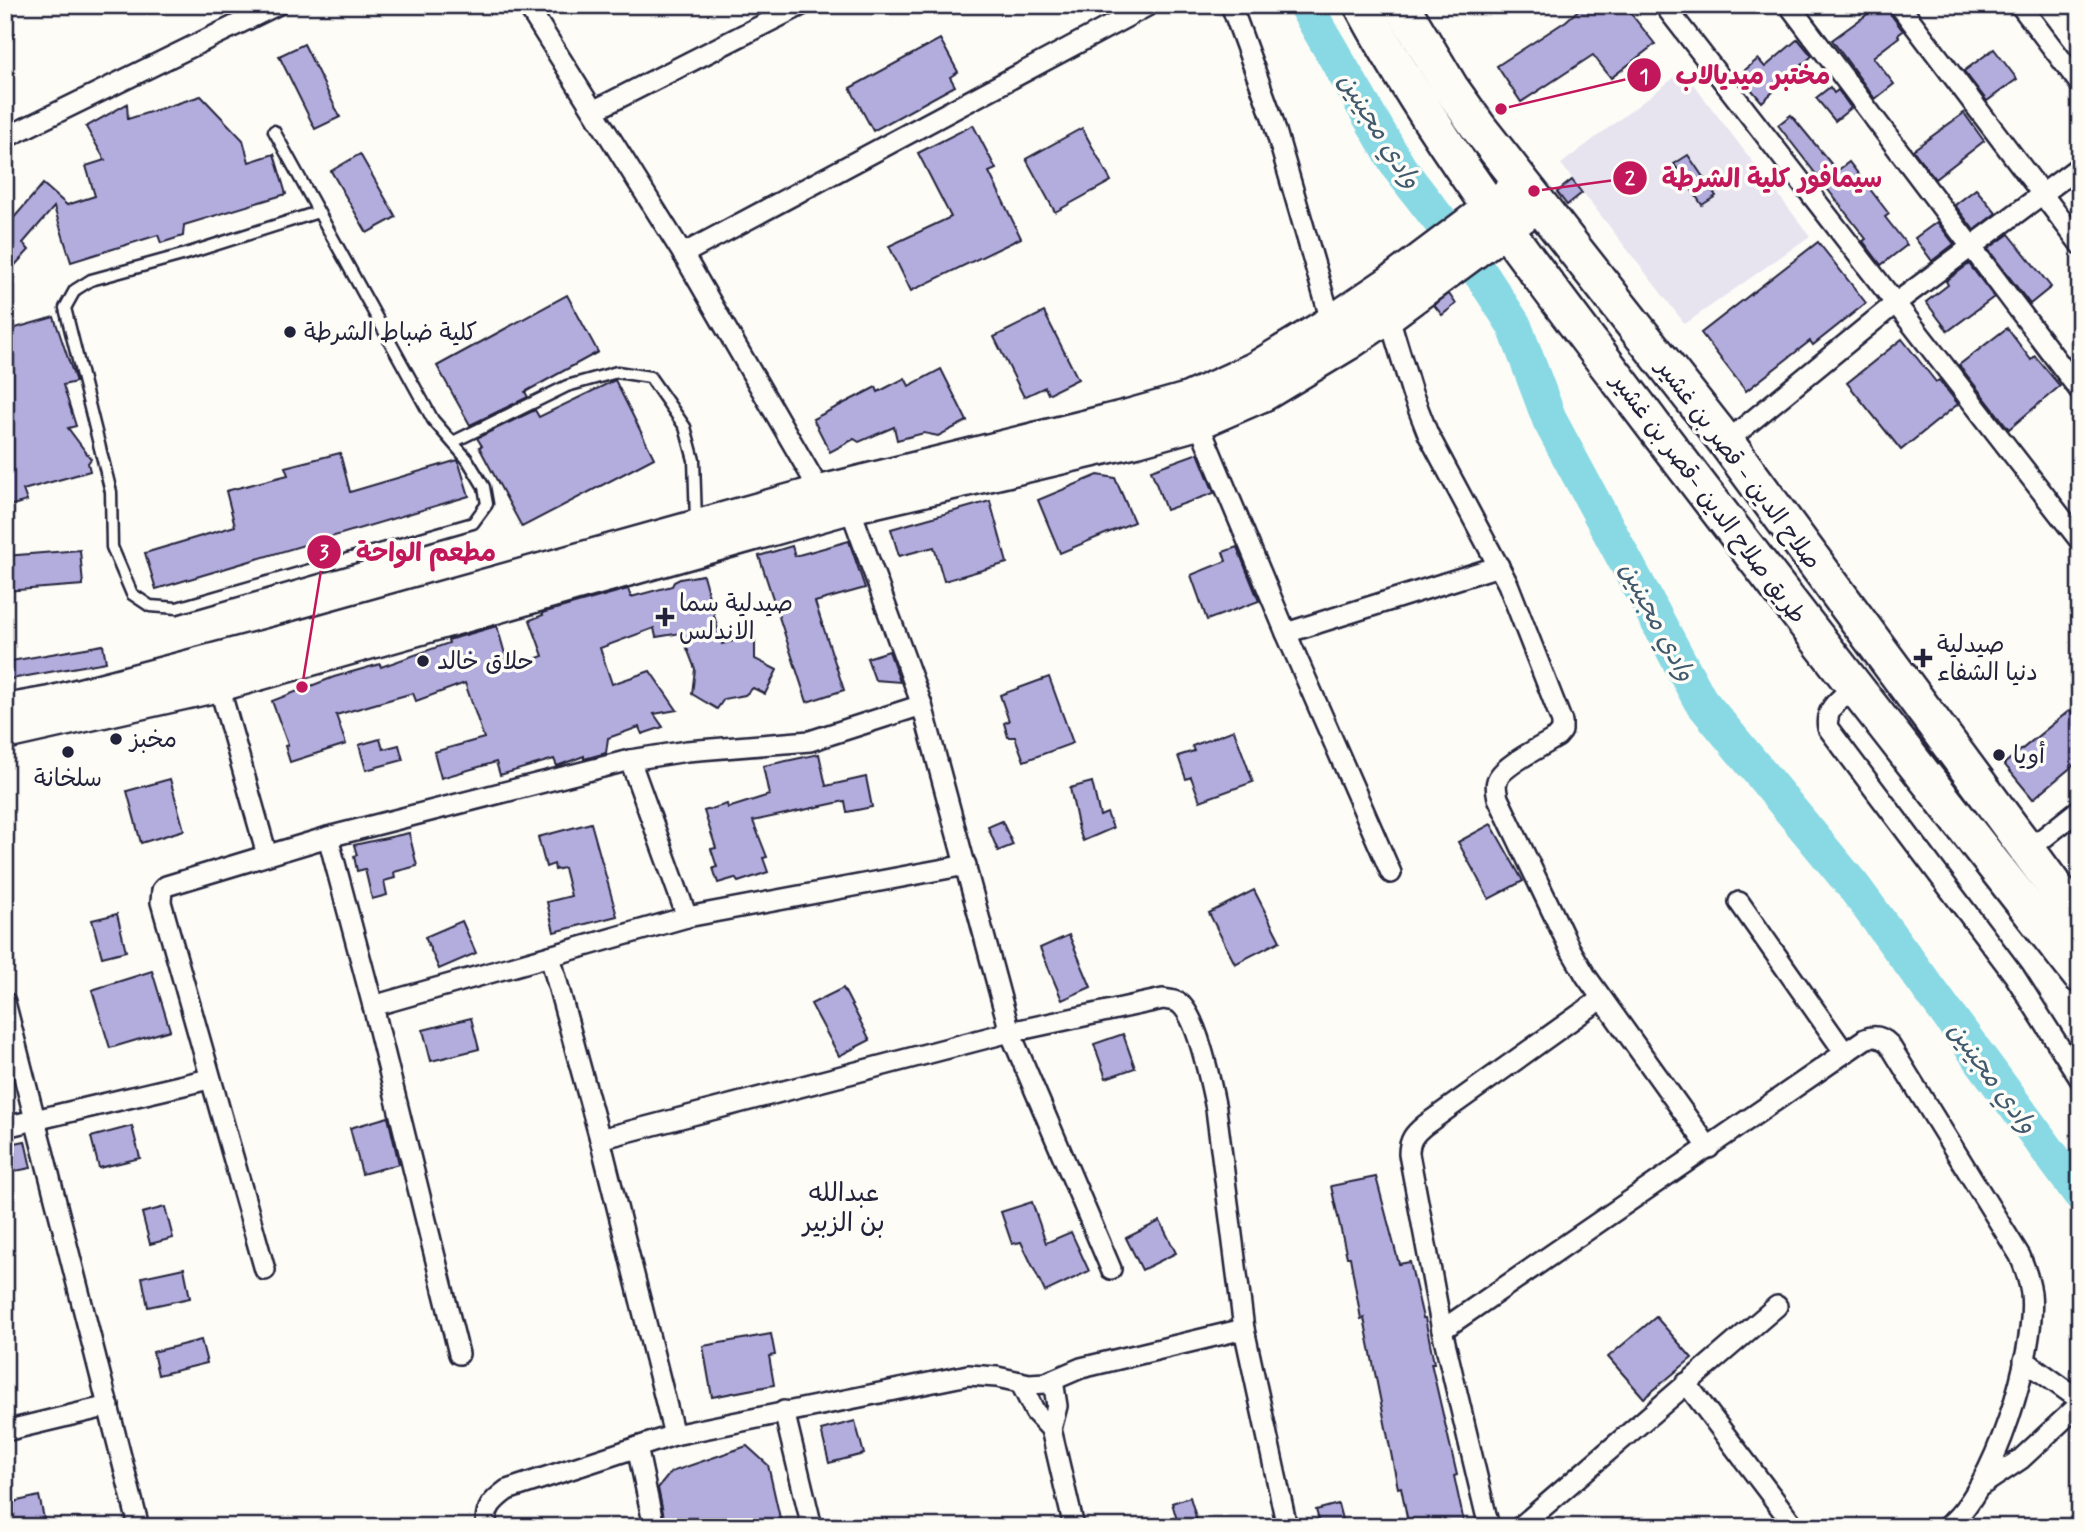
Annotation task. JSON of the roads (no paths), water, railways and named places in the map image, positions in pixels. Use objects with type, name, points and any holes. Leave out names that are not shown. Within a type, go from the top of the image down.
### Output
[{"type":"highway","name":"طريق صلاح الدين -قصر بن غشير","points":[[1362,5],[1487,225],[2080,975]]},
{"type":"highway","name":"صلاح الدين - قصر بن غشير","points":[[1401,5],[1450,88],[1479,128],[1726,442],[2080,921]]},
{"type":"main road","points":[[5,734],[219,686],[700,536],[821,491],[1128,415],[1193,411],[1265,395],[1306,371],[1487,225],[1531,193]]},
{"type":"main road","points":[[5,710],[63,698],[700,536],[850,508],[1137,442],[1193,411],[1254,368],[1331,321],[1397,299]]},
{"type":"street","points":[[5,138],[277,5]]},
{"type":"street","points":[[527,5],[683,254],[821,491]]},
{"type":"street","points":[[595,110],[802,5]]},
{"type":"street","points":[[683,254],[1149,5]]},
{"type":"street","points":[[1231,5],[1272,117],[1331,321]]},
{"type":"street","points":[[1664,5],[2080,541]]},
{"type":"street","points":[[1789,5],[2080,391]]},
{"type":"street","points":[[1899,5],[2080,244]]},
{"type":"street","points":[[2020,5],[2080,84]]},
{"type":"street","points":[[1726,442],[1896,302],[2080,166]]},
{"type":"street","points":[[1397,299],[1412,393],[1428,434],[1508,584],[1562,722],[1562,731],[1557,737],[1499,776],[1496,783],[1498,798],[1569,947],[1601,999],[1709,1148]]},
{"type":"street","points":[[1193,411],[1391,873]]},
{"type":"street","points":[[850,508],[922,705],[1010,1032],[1111,1269]]},
{"type":"street","points":[[1286,633],[1499,566]]},
{"type":"street","points":[[219,686],[267,855]]},
{"type":"street","points":[[1853,688],[1829,710],[1828,728],[2014,975],[2080,1079]]},
{"type":"street","points":[[265,1270],[161,902],[162,890],[172,883],[328,837],[630,760],[714,748],[810,741],[922,705]]},
{"type":"street","points":[[630,760],[687,917]]},
{"type":"street","points":[[2027,851],[2080,809]]},
{"type":"street","points":[[328,837],[373,1006],[459,1354]]},
{"type":"street","points":[[373,1006],[687,917],[966,866]]},
{"type":"street","points":[[1739,901],[1845,1053]]},
{"type":"street","points":[[550,956],[600,1139],[674,1435]]},
{"type":"street","points":[[600,1139],[1010,1032],[1163,999],[1173,1000],[1186,1012],[1198,1038],[1216,1109],[1244,1329],[1287,1527]]},
{"type":"street","points":[[1489,1527],[1442,1330],[1409,1142],[1425,1125],[1601,999]]},
{"type":"street","points":[[5,1002],[139,1527]]},
{"type":"street","points":[[1442,1330],[1845,1053],[1870,1037],[1881,1038],[1889,1044],[2020,1256],[2031,1294],[2024,1360],[2002,1439],[1978,1488],[1946,1527]]},
{"type":"street","points":[[5,1127],[209,1079]]},
{"type":"street","points":[[1520,1527],[1777,1306]]},
{"type":"street","points":[[486,1527],[485,1513],[492,1501],[507,1490],[674,1435],[968,1375],[1037,1384],[1081,1368],[1244,1329]]},
{"type":"street","points":[[1978,1488],[2021,1459],[2080,1402],[2024,1360]]},
{"type":"street","points":[[1053,1380],[1057,1406],[1051,1429],[1074,1527]]},
{"type":"street","points":[[1020,1382],[1035,1412],[1051,1429]]},
{"type":"street","points":[[1686,1383],[1795,1527]]},
{"type":"street","points":[[5,1431],[109,1406]]},
{"type":"street","points":[[784,1411],[813,1527]]},
{"type":"street","points":[[637,1447],[654,1527]]},
{"type":"lane","points":[[274,131],[433,420],[467,458],[484,487],[487,504],[473,523],[177,608],[150,606],[132,594],[112,547],[111,492],[65,308],[75,290],[92,280],[186,254],[318,212]]},
{"type":"lane","points":[[453,442],[567,386],[617,372],[650,377],[685,427],[694,460],[700,536]]},
{"type":"waterway","name":"وادي مجينين","points":[[1305,5],[1400,169],[1483,277],[1514,325],[1550,421],[1700,700],[1854,887],[2080,1194]]},
{"type":"place","name":"مختبر ميديالاب","points":[[1501,109]]},
{"type":"place","name":"سيمافور كلية الشرطة","points":[[1534,191]]},
{"type":"place","name":"كلية ضباط الشرطة","points":[[290,332]]},
{"type":"place","name":"صيدلية سما الاندلس","points":[[665,617]]},
{"type":"place","name":"صيدلية دنيا الشفاء","points":[[1923,658]]},
{"type":"place","name":"حلاق خالد","points":[[423,661]]},
{"type":"place","name":"مطعم الواحة","points":[[302,687]]},
{"type":"place","name":"مخبز","points":[[116,739]]},
{"type":"place","name":"سلخانة","points":[[68,752]]},
{"type":"place","name":"أويا","points":[[1999,755]]},
{"type":"district","name":"عبدالله بن الزبير","points":[[844,1207]]}]
